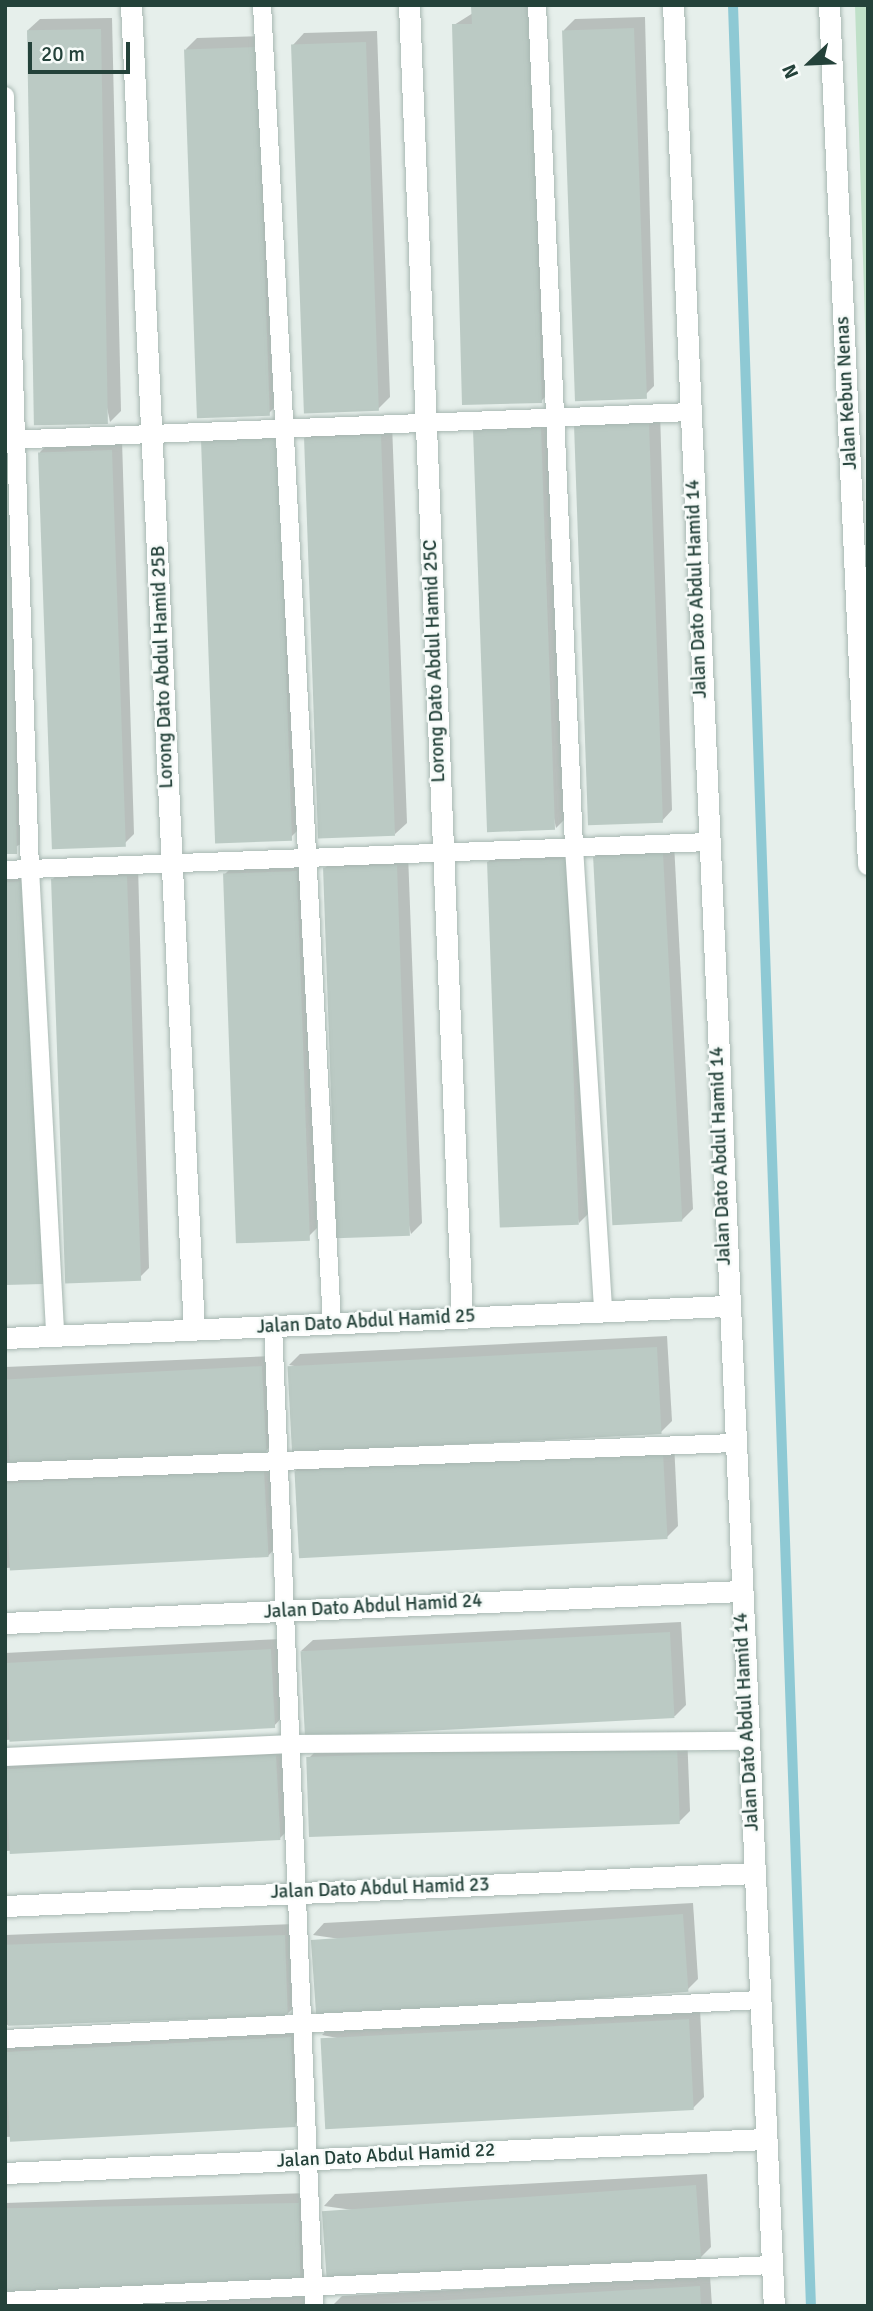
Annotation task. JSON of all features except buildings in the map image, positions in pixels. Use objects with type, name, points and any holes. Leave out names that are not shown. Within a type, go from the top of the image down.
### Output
[{"type":"street","name":"Lorong Dato Abdul Hamid 25B","points":[[131,5],[154,434],[170,863],[194,1329]]},
{"type":"street","name":"Lorong Dato Abdul Hamid 25C","points":[[409,5],[462,1317]]},
{"type":"street","name":"Jalan Dato Abdul Hamid 14","points":[[673,5],[733,1443],[774,2306]]},
{"type":"street","name":"Jalan Kebun Nenas","points":[[830,5],[868,864]]},
{"type":"street","name":"Jalan Dato Abdul Hamid 25","points":[[5,1338],[727,1306]]},
{"type":"street","name":"Jalan Dato Abdul Hamid 24","points":[[5,1623],[740,1591]]},
{"type":"street","name":"Jalan Dato Abdul Hamid 23","points":[[5,1906],[754,1873]]},
{"type":"street","name":"Jalan Dato Abdul Hamid 22","points":[[5,2173],[766,2139]]},
{"type":"lane","points":[[262,5],[289,429],[332,1324]]},
{"type":"lane","points":[[537,5],[574,847],[603,1311]]},
{"type":"lane","points":[[5,96],[11,440],[55,1336]]},
{"type":"lane","points":[[11,440],[690,412]]},
{"type":"lane","points":[[5,870],[708,842]]},
{"type":"lane","points":[[273,1326],[288,1611],[301,2028],[313,2298]]},
{"type":"lane","points":[[5,1472],[733,1443]]},
{"type":"lane","points":[[5,1757],[292,1744],[748,1741]]},
{"type":"lane","points":[[5,2039],[301,2028],[760,2000]]},
{"type":"lane","points":[[5,2301],[313,2298],[772,2265]]},
{"type":"green space","points":[[855,5],[868,5],[868,419]]},
{"type":"waterway","points":[[733,5],[811,2306]]}]
